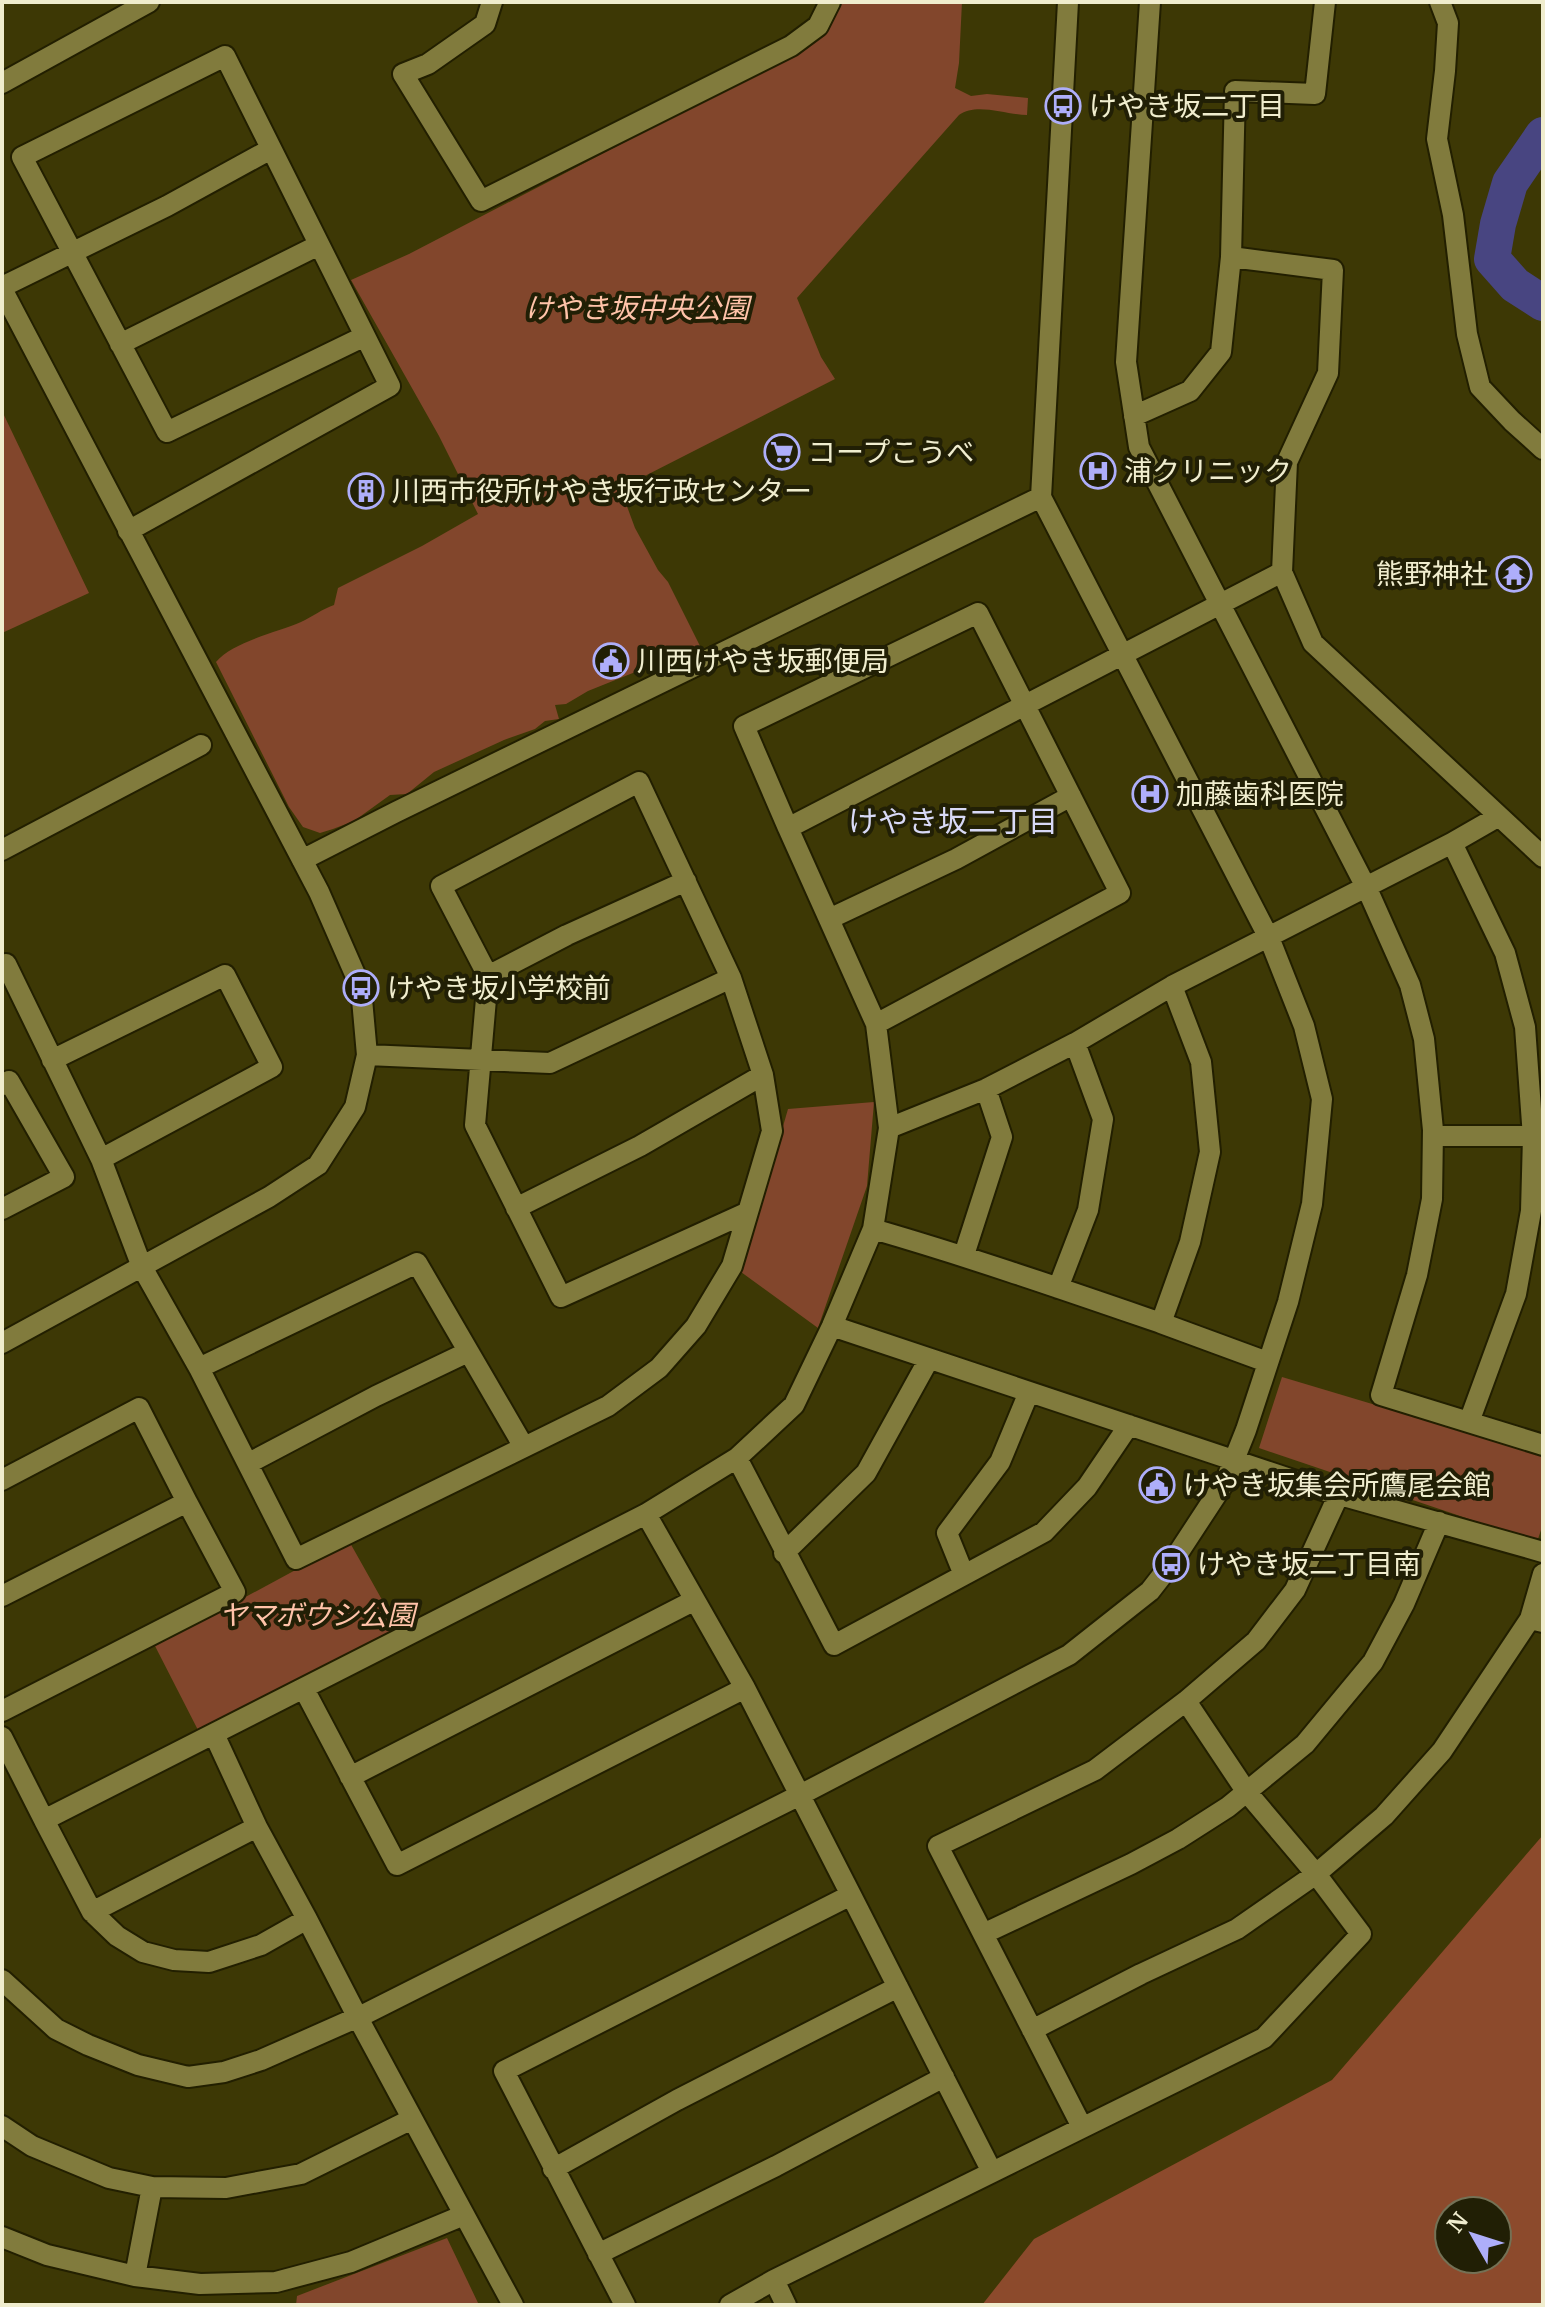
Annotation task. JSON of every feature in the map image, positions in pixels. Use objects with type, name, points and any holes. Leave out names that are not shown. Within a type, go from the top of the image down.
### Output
[{"type":"street","points":[[2,83],[149,2]]},
{"type":"street","points":[[492,2],[485,24],[428,64],[403,74],[481,201],[791,46],[818,26],[830,2]]},
{"type":"street","points":[[2,1980],[56,2029],[138,2065],[188,2077],[224,2072],[261,2060],[358,2018],[1069,1655],[1150,1591],[1226,1480],[1246,1430],[1288,1302],[1312,1204],[1322,1099],[1304,1026],[1269,937],[1041,497],[1068,2]]},
{"type":"street","points":[[1150,2],[1126,362],[1139,447],[1366,887],[1410,985],[1424,1039],[1433,1136],[1432,1199],[1417,1275],[1381,1395],[1543,1445]]},
{"type":"street","points":[[1134,416],[1190,391],[1221,352],[1231,257],[1235,91],[1315,94],[1325,2]]},
{"type":"street","points":[[1440,2],[1448,23],[1437,139],[1453,215],[1467,334],[1480,387],[1543,449]]},
{"type":"street","points":[[128,531],[390,386],[365,336],[319,245],[271,149],[225,56],[22,157],[167,432],[365,336]]},
{"type":"street","points":[[2,1343],[269,1197],[318,1165],[355,1107],[367,1055],[361,988],[319,892],[2,288],[167,206],[271,149]]},
{"type":"street","points":[[120,344],[319,245]]},
{"type":"street","points":[[1231,257],[1333,270],[1328,373],[1287,462],[1282,572],[1313,643],[1543,857]]},
{"type":"street","points":[[302,860],[1041,497]]},
{"type":"street","points":[[788,828],[1282,572]]},
{"type":"street","points":[[44,1820],[646,1514],[737,1458],[794,1405],[873,1229],[889,1128],[876,1024],[744,726],[978,613],[1120,893],[876,1024]]},
{"type":"street","points":[[2,850],[201,745]]},
{"type":"street","points":[[2,966],[6,964],[101,1159],[142,1267],[199,1368],[296,1559],[608,1406],[659,1368],[696,1326],[732,1266],[748,1212],[772,1131],[763,1075],[731,978],[639,782],[441,886],[488,976],[475,1125],[561,1297],[748,1212]]},
{"type":"street","points":[[829,919],[956,859],[1071,796]]},
{"type":"street","points":[[889,1128],[986,1089],[1075,1043],[1172,986],[1499,816]]},
{"type":"street","points":[[1452,843],[1505,953],[1525,1027],[1538,1137],[1531,1211],[1516,1294],[1469,1422]]},
{"type":"street","points":[[488,976],[567,935],[686,881]]},
{"type":"street","points":[[52,1060],[225,975],[272,1067],[101,1159]]},
{"type":"street","points":[[367,1055],[550,1063],[731,978]]},
{"type":"street","points":[[1161,1323],[1190,1242],[1210,1152],[1201,1062],[1172,986]]},
{"type":"street","points":[[1058,1288],[1088,1210],[1103,1119],[1075,1043]]},
{"type":"street","points":[[516,1208],[640,1146],[763,1075]]},
{"type":"street","points":[[2,1085],[9,1081],[64,1177],[2,1209]]},
{"type":"street","points":[[964,1255],[1002,1137],[986,1089]]},
{"type":"street","points":[[1433,1136],[1538,1137]]},
{"type":"street","points":[[873,1229],[964,1255],[1267,1362]]},
{"type":"street","points":[[199,1368],[417,1263],[524,1447]]},
{"type":"street","points":[[832,1326],[1339,1494],[1543,1552]]},
{"type":"street","points":[[249,1463],[468,1352]]},
{"type":"street","points":[[784,1553],[866,1473],[929,1359]]},
{"type":"street","points":[[964,1575],[947,1533],[1000,1462],[1029,1392]]},
{"type":"street","points":[[2,1480],[139,1408],[235,1592],[2,1711]]},
{"type":"street","points":[[737,1458],[834,1645],[1044,1532],[1087,1487],[1129,1425]]},
{"type":"street","points":[[1082,2127],[938,1846],[1095,1770],[1186,1701],[1256,1641],[1295,1590],[1339,1494]]},
{"type":"street","points":[[2,1596],[187,1502]]},
{"type":"street","points":[[646,1514],[745,1688],[992,2172]]},
{"type":"street","points":[[983,1934],[1178,1839],[1228,1807],[1305,1744],[1373,1662],[1404,1604],[1439,1522]]},
{"type":"street","points":[[1032,2030],[1237,1929],[1316,1874],[1384,1816],[1442,1751],[1537,1621],[1543,1574]]},
{"type":"street","points":[[350,1777],[695,1600]]},
{"type":"street","points":[[304,1689],[397,1865],[745,1688]]},
{"type":"street","points":[[730,2305],[774,2280],[1264,2038],[1361,1934],[1316,1874],[1246,1791],[1186,1701]]},
{"type":"street","points":[[214,1734],[257,1827],[513,2305]]},
{"type":"street","points":[[2,1737],[92,1912],[117,1936],[143,1952],[174,1960],[209,1962],[261,1945],[307,1919]]},
{"type":"street","points":[[92,1912],[257,1827]]},
{"type":"street","points":[[625,2305],[504,2071],[851,1895]]},
{"type":"street","points":[[553,2169],[677,2100],[898,1987]]},
{"type":"street","points":[[598,2254],[776,2166],[944,2077]]},
{"type":"street","points":[[2,2126],[32,2146],[109,2178],[152,2187],[226,2188],[301,2174],[412,2119]]},
{"type":"street","points":[[135,2276],[152,2187]]},
{"type":"street","points":[[2,2237],[47,2255],[135,2276],[200,2284],[276,2282],[351,2262],[464,2215]]},
{"type":"street","points":[[774,2280],[786,2305]]},
{"type":"green space","name":"けやき坂中央公園","points":[[841,2],[962,2],[955,88],[971,96],[987,94],[1028,98],[1027,115],[983,109],[959,115],[797,298],[821,357],[835,379],[631,483],[625,501],[635,528],[668,582],[700,646],[588,691],[566,704],[555,705],[559,719],[545,721],[535,729],[434,772],[407,794],[390,795],[354,821],[320,833],[303,827],[289,807],[216,662],[244,643],[301,622],[334,605],[338,588],[478,514],[439,436],[351,280],[409,254],[808,47],[822,32]]},
{"type":"green space","points":[[2,411],[89,593],[2,633]]},
{"type":"green space","points":[[874,1102],[867,1186],[818,1328],[741,1272],[788,1109]]},
{"type":"green space","points":[[1282,1377],[1543,1455],[1543,1524],[1537,1542],[1259,1448]]},
{"type":"green space","name":"ヤマボウシ公園","points":[[349,1541],[399,1630],[199,1732],[155,1646]]},
{"type":"green space","points":[[447,2238],[479,2305],[296,2305],[297,2296]]},
{"type":"shaded area","points":[[1543,1835],[1543,2305],[982,2305],[1034,2239],[1332,2080]]},
{"type":"waterway","points":[[1543,135],[1510,183],[1492,259],[1515,285],[1543,303]]},
{"type":"place","name":"けやき坂二丁目","points":[[1063,106]]},
{"type":"place","name":"コープこうべ","points":[[782,452]]},
{"type":"place","name":"浦クリニック","points":[[1098,471]]},
{"type":"place","name":"川西市役所けやき坂行政センター","points":[[366,491]]},
{"type":"place","name":"熊野神社","points":[[1514,574]]},
{"type":"place","name":"川西けやき坂郵便局","points":[[611,661]]},
{"type":"place","name":"加藤歯科医院","points":[[1150,794]]},
{"type":"place","name":"けやき坂小学校前","points":[[361,988]]},
{"type":"place","name":"けやき坂集会所鷹尾会館","points":[[1157,1485]]},
{"type":"place","name":"けやき坂二丁目南","points":[[1171,1564]]},
{"type":"district","name":"けやき坂二丁目","points":[[953,821]]}]
